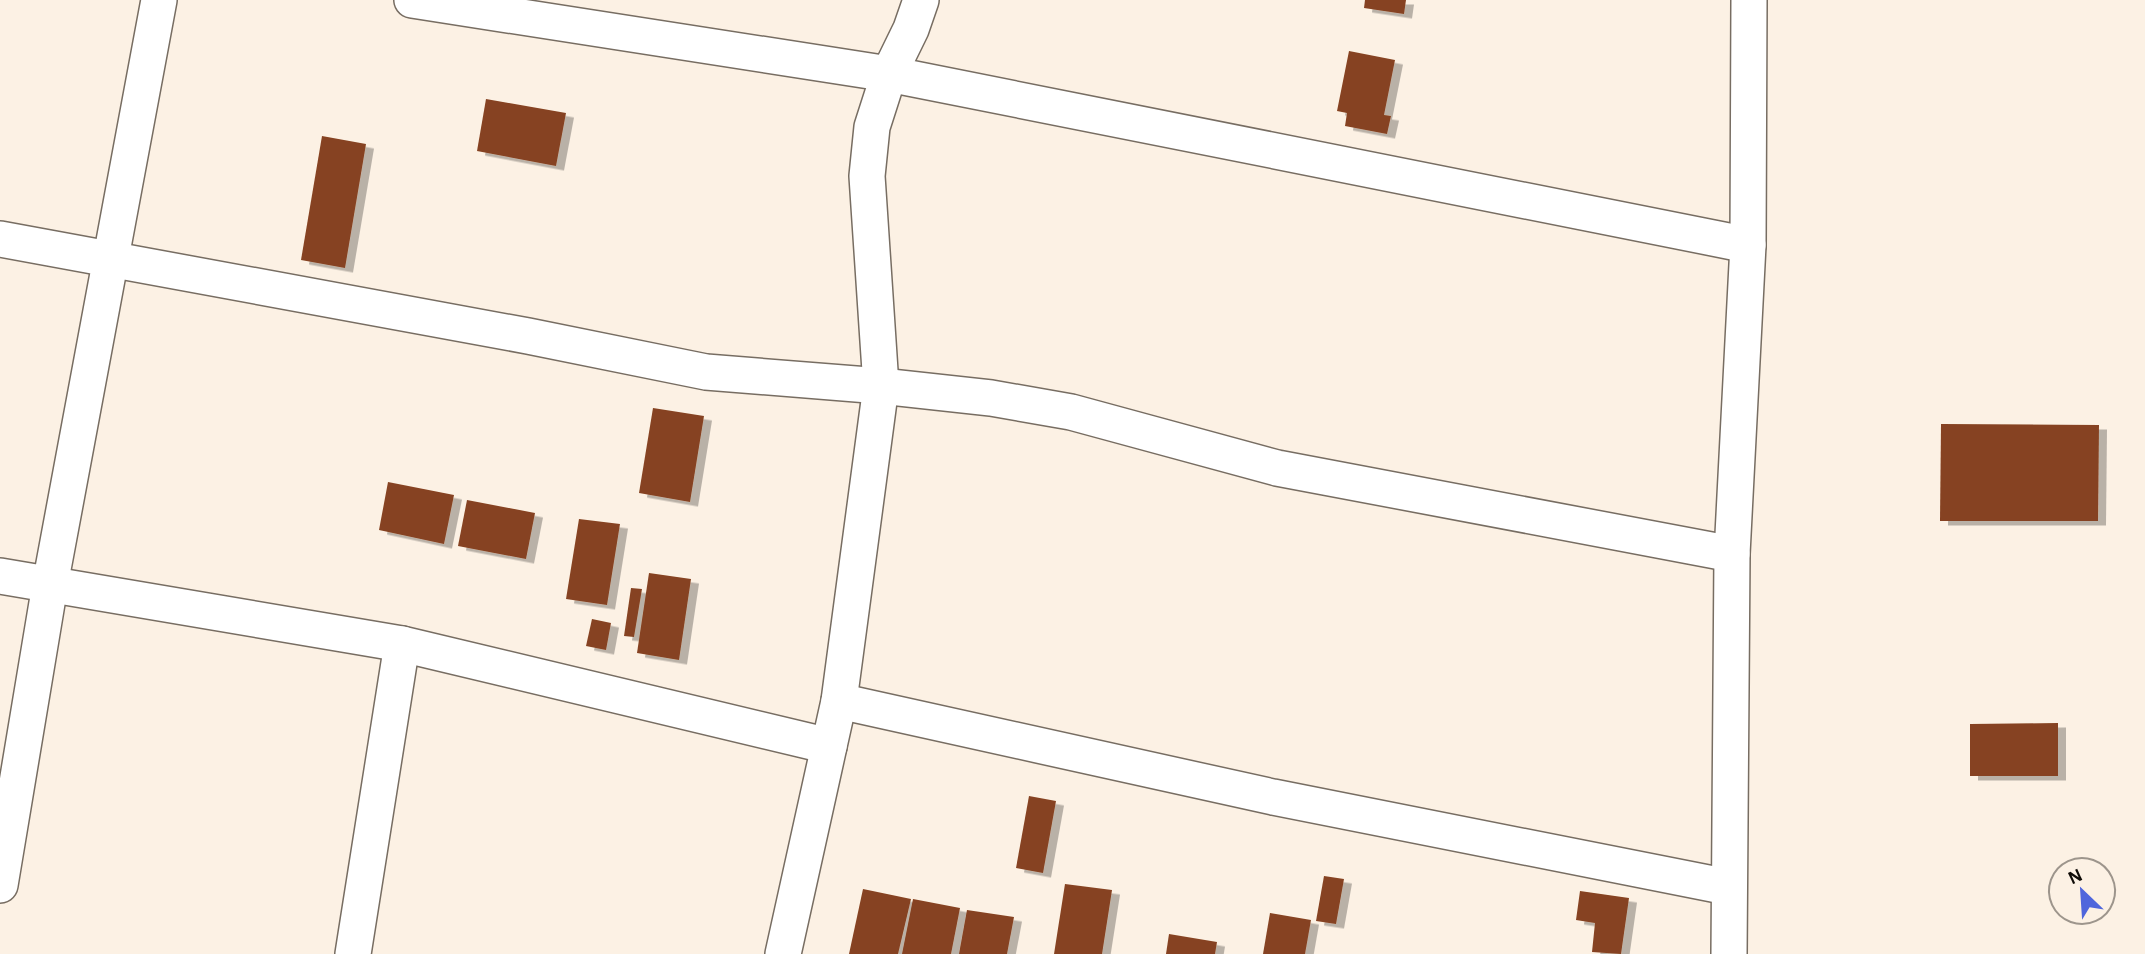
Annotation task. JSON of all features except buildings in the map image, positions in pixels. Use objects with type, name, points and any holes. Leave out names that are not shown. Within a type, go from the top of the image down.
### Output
[{"type":"street","points":[[0,885],[50,585],[159,0]]},
{"type":"street","points":[[412,0],[889,74],[1748,245]]},
{"type":"street","points":[[783,954],[839,701],[881,386],[867,176],[872,127],[889,74],[911,29],[921,0]]},
{"type":"street","points":[[1729,954],[1732,554],[1748,245],[1749,0]]},
{"type":"street","points":[[0,239],[528,336],[706,372],[991,398],[1070,412],[1277,468],[1732,554]]},
{"type":"street","points":[[0,576],[402,644],[829,746]]},
{"type":"street","points":[[354,954],[402,644]]},
{"type":"street","points":[[839,701],[1273,797],[1728,887]]}]
